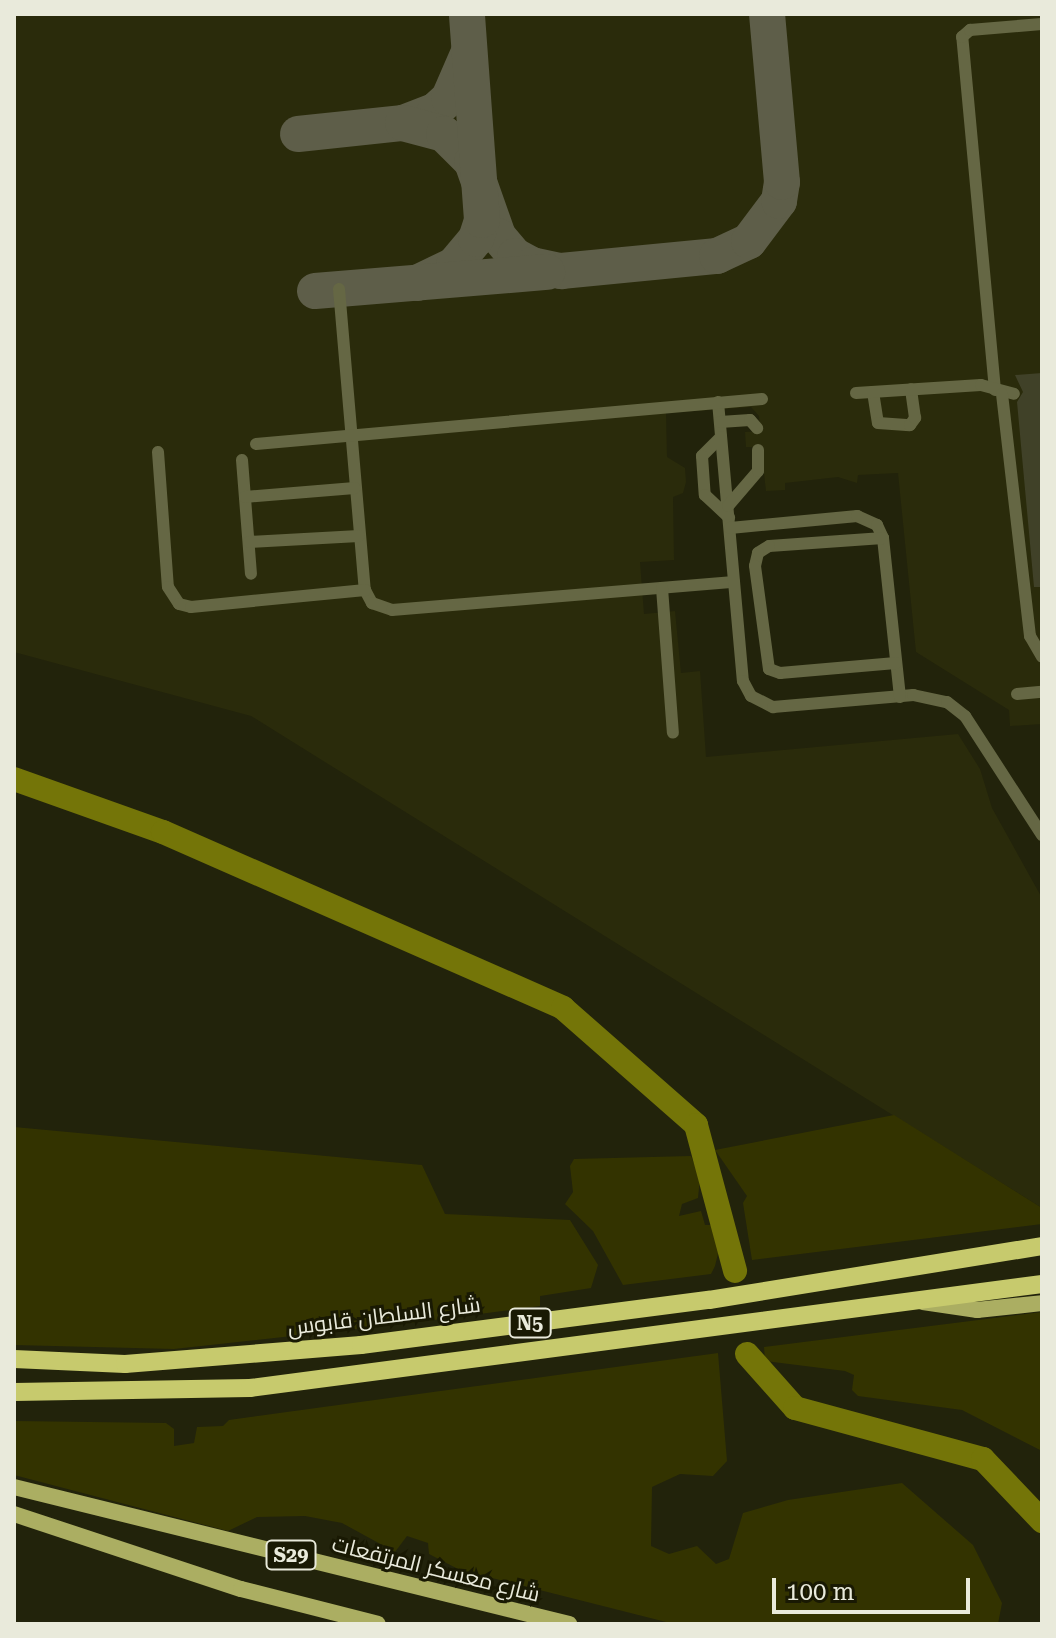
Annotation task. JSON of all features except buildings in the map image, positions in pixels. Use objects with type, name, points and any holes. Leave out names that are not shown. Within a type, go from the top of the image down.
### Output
[{"type":"highway","name":"شارع السلطان قابوس","points":[[14,1359],[125,1364],[361,1345],[709,1300],[1042,1246]]},
{"type":"highway","name":"N5","points":[[14,1392],[250,1388],[1042,1284]]},
{"type":"main road","points":[[923,1302],[977,1310],[1042,1303]]},
{"type":"main road","name":"شارع معسكر المرتفعات","points":[[14,1487],[569,1624]]},
{"type":"main road","name":"S29","points":[[14,1514],[241,1589],[378,1624]]},
{"type":"lane","points":[[1042,24],[970,30],[962,37],[1030,636],[1042,657]]},
{"type":"lane","points":[[339,289],[359,536],[365,590],[372,603],[387,610],[734,582]]},
{"type":"lane","points":[[856,393],[981,385],[1004,393]]},
{"type":"lane","points":[[873,392],[878,423],[910,425],[915,418],[911,389]]},
{"type":"lane","points":[[256,444],[762,399]]},
{"type":"lane","points":[[718,402],[743,681],[751,696],[765,705],[936,697],[957,708],[1037,822],[1042,835]]},
{"type":"lane","points":[[720,422],[750,420],[757,428]]},
{"type":"lane","points":[[721,437],[702,456],[705,495],[729,517],[857,516],[871,520],[883,538],[900,697]]},
{"type":"lane","points":[[729,517],[758,471],[758,450]]},
{"type":"lane","points":[[158,452],[168,587],[179,604],[191,607],[365,590]]},
{"type":"lane","points":[[242,460],[251,574]]},
{"type":"lane","points":[[245,497],[355,488]]},
{"type":"lane","points":[[249,542],[359,536]]},
{"type":"lane","points":[[883,538],[763,549],[755,566],[766,665],[774,672],[896,663]]},
{"type":"lane","points":[[662,588],[673,733]]},
{"type":"lane","points":[[739,633],[762,631]]},
{"type":"lane","points":[[1017,694],[1042,692]]},
{"type":"shaded area","points":[[14,14],[1042,14],[1042,724],[1010,726],[1009,710],[916,652],[898,473],[858,475],[857,483],[838,477],[785,483],[785,490],[766,491],[761,447],[746,447],[745,432],[760,431],[759,416],[751,407],[666,413],[667,457],[685,468],[686,482],[683,493],[673,497],[674,560],[640,562],[644,614],[675,611],[681,673],[700,671],[706,757],[958,734],[980,769],[992,808],[1042,898],[1042,1208],[251,716],[14,652]]},
{"type":"shaded area","points":[[894,1115],[1042,1208],[1042,1224],[752,1260],[743,1203],[747,1196],[715,1150]]},
{"type":"shaded area","points":[[14,1127],[422,1165],[445,1214],[570,1220],[598,1265],[591,1288],[540,1296],[540,1306],[174,1349],[14,1345]]},
{"type":"shaded area","points":[[691,1156],[700,1178],[698,1198],[682,1204],[679,1216],[701,1211],[705,1225],[716,1225],[721,1241],[711,1274],[623,1285],[593,1231],[565,1204],[573,1192],[570,1166],[574,1159]]},
{"type":"shaded area","points":[[1042,1312],[1042,1451],[962,1410],[858,1396],[852,1390],[854,1375],[845,1371],[765,1361],[764,1347]]},
{"type":"shaded area","points":[[718,1353],[727,1461],[713,1476],[680,1474],[652,1487],[651,1546],[669,1554],[697,1546],[716,1564],[729,1559],[743,1513],[788,1500],[902,1483],[973,1545],[1002,1603],[998,1624],[674,1624],[460,1570],[429,1554],[428,1543],[407,1536],[395,1552],[342,1523],[305,1516],[257,1517],[228,1531],[14,1475],[14,1421],[166,1423],[174,1429],[174,1446],[194,1443],[197,1427],[223,1426],[229,1420]]},
{"type":"waterway","points":[[14,779],[163,832],[563,1008],[696,1125],[735,1271]]},
{"type":"waterway","points":[[747,1354],[795,1408],[983,1459],[1042,1521]]},
{"type":"taxiway","points":[[417,283],[454,265],[476,239],[482,220],[467,14]]},
{"type":"taxiway","points":[[298,134],[403,123],[444,134],[472,162],[498,236],[515,256],[532,265],[561,271],[717,256],[749,241],[779,201],[782,182],[767,14]]},
{"type":"taxiway","points":[[403,123],[435,111],[449,98],[468,54]]},
{"type":"taxiway","points":[[315,291],[547,272]]}]
